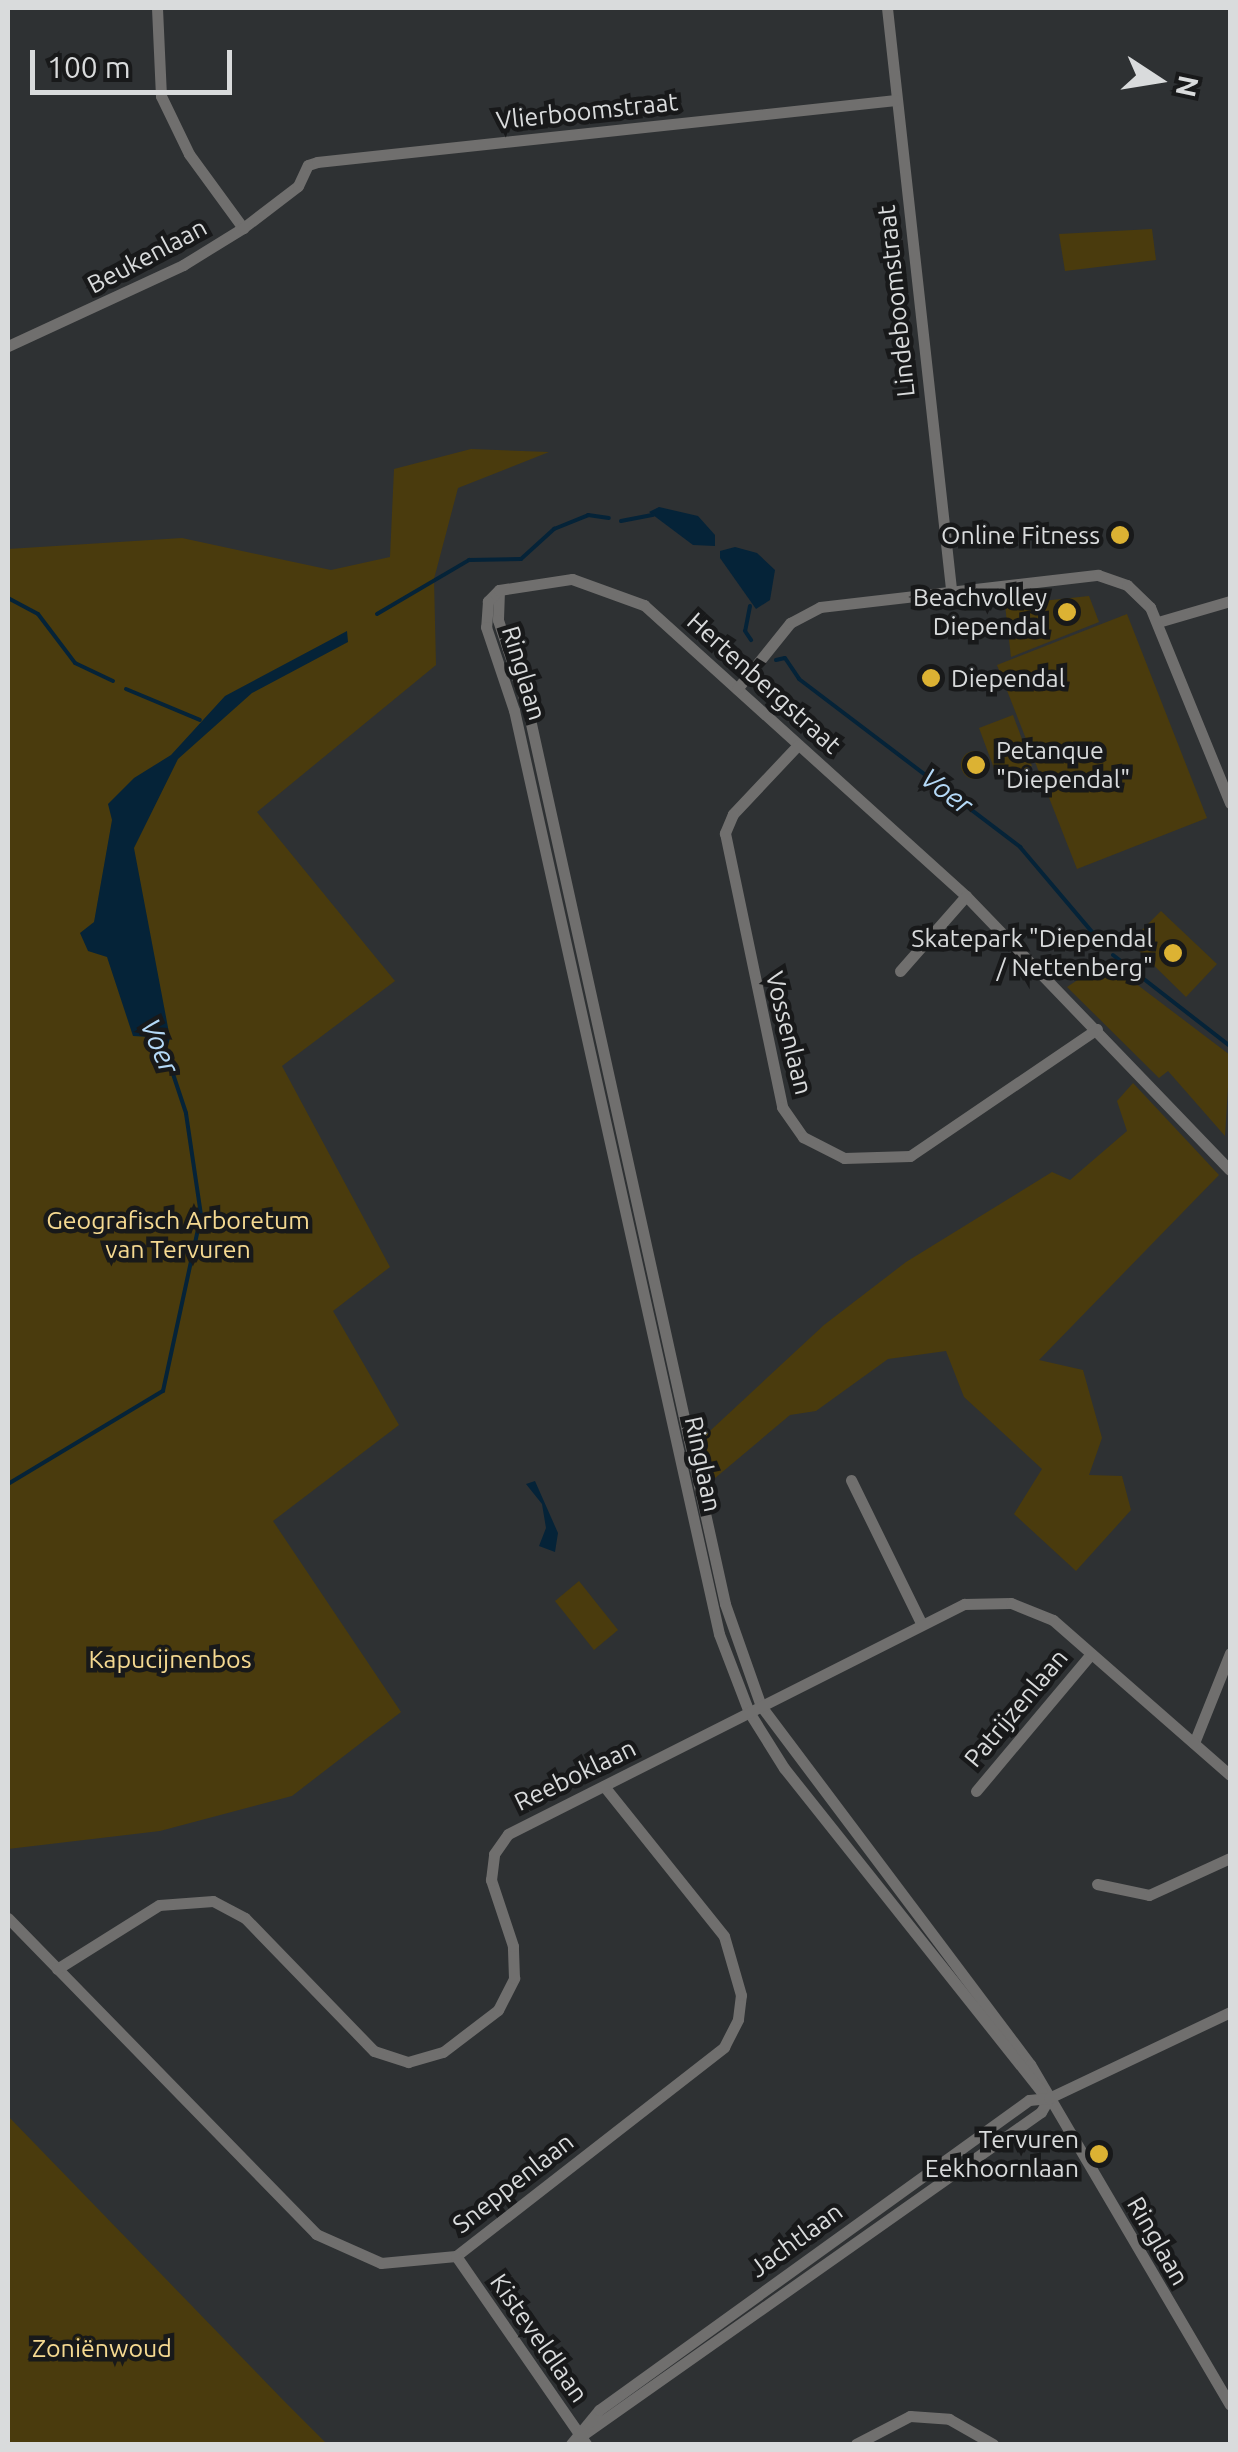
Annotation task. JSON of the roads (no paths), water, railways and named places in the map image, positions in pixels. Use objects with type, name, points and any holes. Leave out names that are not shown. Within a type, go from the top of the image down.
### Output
[{"type":"street","points":[[157,8],[162,96],[189,154],[244,228]]},
{"type":"street","name":"Lindeboomstraat","points":[[886,8],[952,589]]},
{"type":"street","name":"Vlierboomstraat","points":[[298,186],[308,165],[317,162],[896,100]]},
{"type":"street","name":"Beukenlaan","points":[[8,346],[149,285],[244,228],[298,186]]},
{"type":"street","points":[[737,690],[772,642],[809,611],[952,589],[1098,576],[1140,595],[1158,622],[1230,803]]},
{"type":"street","name":"Hertenbergstraat","points":[[499,590],[560,579],[616,590],[644,605],[966,896],[1228,1162]]},
{"type":"street","name":"Ringlaan","points":[[499,590],[498,620],[528,710],[725,1604],[755,1709],[1030,2064],[1230,2406]]},
{"type":"street","points":[[1158,622],[1230,601]]},
{"type":"street","name":"Vossenlaan","points":[[798,744],[732,814],[724,833],[782,1107],[803,1137],[844,1158],[910,1156],[1097,1029]]},
{"type":"street","points":[[900,971],[966,896]]},
{"type":"street","points":[[851,1480],[921,1622]]},
{"type":"street","name":"Reeboklaan","points":[[58,1970],[159,1905],[213,1902],[245,1918],[374,2050],[408,2062],[424,2060],[498,2010],[514,1978],[513,1946],[492,1880],[499,1843],[921,1622],[964,1604],[1010,1603],[1052,1620],[1230,1776]]},
{"type":"street","name":"Patrijzenlaan","points":[[976,1792],[1091,1654]]},
{"type":"street","points":[[1194,1743],[1230,1654]]},
{"type":"street","name":"Sneppenlaan","points":[[8,1918],[332,2246],[381,2263],[456,2256],[724,2047],[738,2019],[741,1995],[724,1936],[604,1786]]},
{"type":"street","points":[[1097,1884],[1149,1895],[1230,1858]]},
{"type":"street","name":"Jachtlaan","points":[[579,2442],[599,2410],[1030,2100],[1049,2098],[1230,2012]]},
{"type":"street","name":"Kisteveldlaan","points":[[456,2256],[579,2442]]},
{"type":"street","points":[[856,2444],[910,2416],[949,2419],[993,2444]]},
{"type":"water","points":[[659,507],[698,516],[715,535],[715,546],[693,545],[649,512]]},
{"type":"water","points":[[735,547],[757,553],[775,570],[770,600],[756,609],[720,558],[720,551]]},
{"type":"water","points":[[347,631],[348,642],[252,693],[178,759],[134,848],[170,1038],[164,1060],[150,1037],[133,1036],[107,957],[88,951],[80,933],[94,922],[112,820],[108,804],[134,778],[171,755],[225,696]]},
{"type":"water","points":[[535,1481],[558,1533],[555,1552],[539,1546],[546,1528],[542,1504],[526,1484]]},
{"type":"waterway","name":"Voer","points":[[377,614],[469,560],[521,559],[554,529],[588,515],[609,518]]},
{"type":"waterway","name":"Voer","points":[[621,521],[653,515]]},
{"type":"waterway","points":[[8,598],[38,614],[75,663],[113,681]]},
{"type":"waterway","name":"Voer","points":[[750,606],[745,631],[751,640]]},
{"type":"waterway","name":"Voer","points":[[776,660],[785,658],[799,679],[1020,847],[1103,945]]},
{"type":"waterway","points":[[126,689],[200,720]]},
{"type":"waterway","name":"Voer","points":[[1113,955],[1230,1046]]},
{"type":"waterway","name":"Voer","points":[[8,1484],[163,1391],[201,1215],[186,1113],[167,1056]]},
{"type":"place","name":"Online Fitness","points":[[1120,535]]},
{"type":"place","name":"Beachvolley Diependal","points":[[1067,612]]},
{"type":"place","name":"Diependal","points":[[931,678]]},
{"type":"place","name":"Petanque \"Diependal\"","points":[[976,765]]},
{"type":"place","name":"Skatepark \"Diependal / Nettenberg\"","points":[[1173,953]]},
{"type":"place","name":"Tervuren Eekhoornlaan","points":[[1099,2154]]},
{"type":"park label","name":"Geografisch Arboretum van Tervuren","points":[[178,1236]]},
{"type":"park label","name":"Kapucijnenbos","points":[[170,1659]]},
{"type":"park label","name":"Zoniënwoud","points":[[102,2348]]}]
